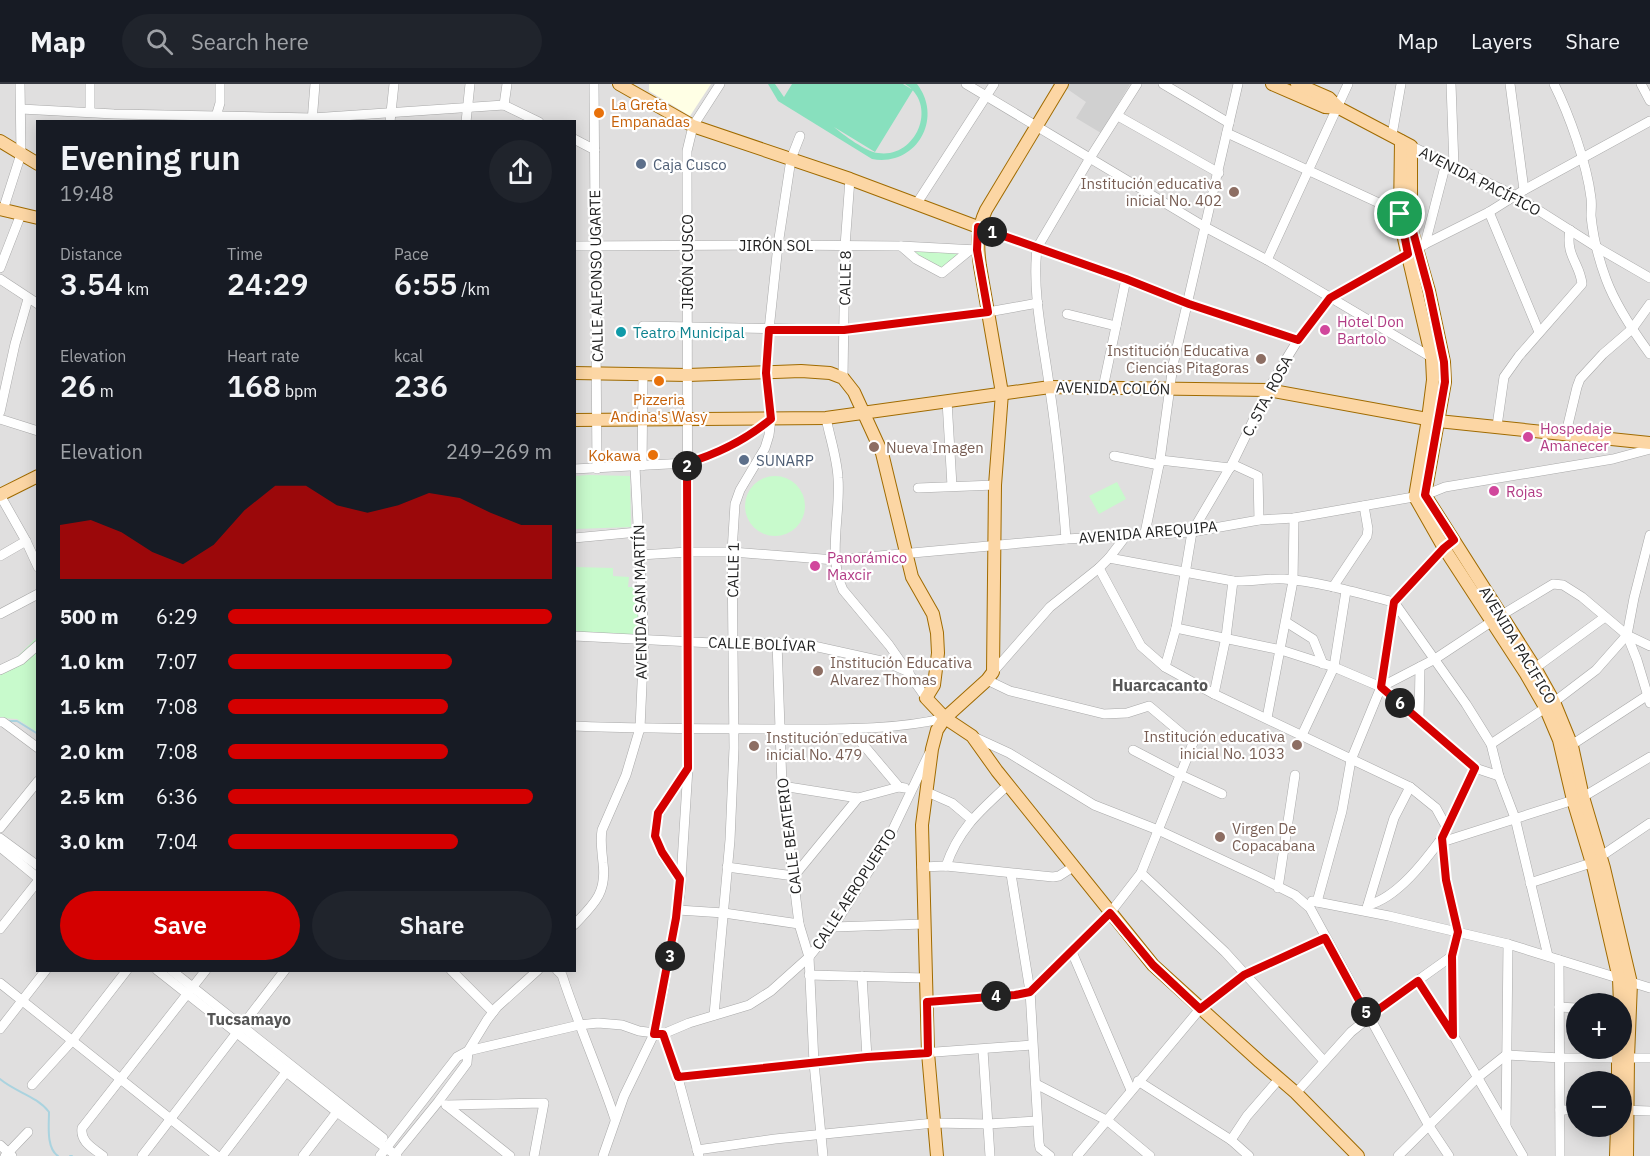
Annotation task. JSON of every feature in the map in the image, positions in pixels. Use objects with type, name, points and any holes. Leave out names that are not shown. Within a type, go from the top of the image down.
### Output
[{"type":"main road","points":[[619,84],[640,90],[693,126],[850,179],[978,227]]},
{"type":"main road","points":[[937,1156],[928,1053],[922,825],[932,749],[938,730],[945,718],[990,676],[996,545],[995,485],[1002,393],[988,312],[974,250],[978,227],[986,210],[1062,84]]},
{"type":"main road","points":[[1272,84],[1325,107],[1339,108]]},
{"type":"main road","points":[[1297,84],[1329,98],[1339,108]]},
{"type":"main road","name":"AVENIDA PACÍFICO","points":[[1339,108],[1401,141]]},
{"type":"main road","points":[[0,141],[36,163]]},
{"type":"main road","points":[[1401,141],[1405,215],[1412,228],[1438,360],[1445,382],[1433,420],[1420,496]]},
{"type":"main road","points":[[1,210],[36,218]]},
{"type":"main road","points":[[576,373],[688,375],[830,373],[843,378],[854,392],[887,469],[912,577],[933,614],[938,633],[937,674],[934,686],[926,698],[945,718],[972,736],[1008,785],[1153,965],[1296,1093],[1358,1156]]},
{"type":"main road","name":"AVENIDA COLÓN","points":[[576,420],[826,418],[1050,387],[1268,390],[1433,420],[1650,443]]},
{"type":"main road","points":[[0,495],[36,477]]},
{"type":"main road","name":"AVENIDA PACIFICO","points":[[1420,496],[1550,704],[1567,748],[1578,799],[1596,859],[1625,981],[1624,993]]},
{"type":"main road","name":"AVENIDA PACIFICO","points":[[1622,993],[1625,981]]},
{"type":"main road","points":[[1616,1156],[1617,1137]]},
{"type":"main road","name":"AVENIDA PACIFICO","points":[[1626,1137],[1627,1156]]},
{"type":"street","points":[[1,210],[21,154],[20,84]]},
{"type":"street","points":[[90,84],[90,112]]},
{"type":"street","points":[[216,119],[220,104],[220,84]]},
{"type":"street","points":[[312,120],[315,84]]},
{"type":"street","points":[[390,117],[394,84]]},
{"type":"street","points":[[466,120],[470,84]]},
{"type":"street","points":[[504,105],[507,84]]},
{"type":"street","name":"CALLE ALFONSO UGARTE","points":[[594,84],[597,469]]},
{"type":"street","name":"JIRÓN CUSCO","points":[[603,1156],[632,1076],[658,1034],[678,910],[688,768],[687,151],[693,126],[720,84]]},
{"type":"street","points":[[966,84],[1205,227],[1267,260],[1438,360]]},
{"type":"street","points":[[917,203],[993,84]]},
{"type":"street","points":[[1066,539],[1060,466],[1038,303],[1037,248],[1137,84]]},
{"type":"street","points":[[1163,84],[1229,123]]},
{"type":"street","points":[[1145,533],[1160,462],[1173,365],[1189,304],[1238,84]]},
{"type":"street","points":[[1267,260],[1339,108],[1348,84]]},
{"type":"street","points":[[1401,84],[1401,141]]},
{"type":"street","points":[[1417,249],[1450,164],[1451,84]]},
{"type":"street","points":[[1510,84],[1520,193]]},
{"type":"street","points":[[1554,84],[1562,100],[1581,159],[1591,199],[1591,218],[1607,280],[1632,329],[1650,354]]},
{"type":"street","points":[[1641,84],[1650,100]]},
{"type":"street","points":[[21,109],[90,112],[114,118],[312,120],[390,117],[467,107],[504,105],[535,120]]},
{"type":"street","points":[[1118,116],[1219,173]]},
{"type":"street","name":"C. STA. ROSA","points":[[1165,667],[1176,628],[1192,532],[1231,466],[1268,390],[1298,340],[1330,298],[1650,121]]},
{"type":"street","points":[[1227,133],[1405,215]]},
{"type":"street","name":"CALLE 1","points":[[714,1015],[730,840],[734,729],[732,552],[735,504],[740,490],[765,448],[770,435],[771,419],[766,373],[769,330],[778,245],[791,159],[800,136]]},
{"type":"street","points":[[576,141],[595,150]]},
{"type":"street","name":"AVENIDA PACÍFICO","points":[[1401,141],[1520,193],[1570,230],[1650,278]]},
{"type":"street","name":"CALLE 8","points":[[843,378],[845,246],[850,179]]},
{"type":"street","points":[[1489,212],[1539,332]]},
{"type":"street","points":[[0,268],[21,214]]},
{"type":"street","points":[[978,227],[1126,279],[1189,304],[1298,340]]},
{"type":"street","points":[[1497,426],[1504,377],[1539,332],[1582,284],[1582,277],[1571,256],[1568,239],[1570,230]]},
{"type":"street","name":"JIRÓN SOL","points":[[576,246],[901,246],[974,250]]},
{"type":"street","points":[[901,246],[916,259],[942,273],[974,250]]},
{"type":"street","points":[[0,279],[36,303]]},
{"type":"street","points":[[1102,388],[1126,279]]},
{"type":"street","points":[[0,412],[28,299]]},
{"type":"street","points":[[643,326],[844,330],[988,312],[1038,303]]},
{"type":"street","points":[[1566,433],[1580,379],[1603,354],[1632,329],[1650,304]]},
{"type":"street","points":[[1067,314],[1116,326]]},
{"type":"street","name":"AVENIDA SAN MARTÍN","points":[[576,923],[593,905],[602,890],[604,871],[601,847],[602,830],[626,775],[640,729],[644,640],[638,532],[643,375]]},
{"type":"street","points":[[947,400],[952,486]]},
{"type":"street","points":[[826,418],[838,476],[839,506],[835,560],[838,579],[843,590],[882,636],[926,698]]},
{"type":"street","points":[[0,419],[36,429]]},
{"type":"street","points":[[576,469],[687,463],[716,453],[739,441],[771,419]]},
{"type":"street","name":"AVENIDA AREQUIPA","points":[[640,555],[732,552],[835,560],[1066,539],[1192,532],[1259,520],[1294,518],[1420,496],[1445,487],[1613,459],[1650,448]]},
{"type":"street","points":[[1114,456],[1160,462],[1231,466],[1258,476],[1259,520]]},
{"type":"street","points":[[918,488],[995,485]]},
{"type":"street","points":[[0,495],[36,563]]},
{"type":"street","points":[[1333,587],[1366,536],[1368,529],[1364,506]]},
{"type":"street","points":[[1267,718],[1293,581],[1294,518]]},
{"type":"street","points":[[576,538],[638,532]]},
{"type":"street","points":[[1491,744],[1596,670],[1627,635],[1650,535]]},
{"type":"street","points":[[927,1002],[1030,992],[1110,913],[1141,873],[1193,743],[1149,706],[1127,712],[1104,714],[1011,691],[990,676],[1050,607],[1110,558],[1125,537]]},
{"type":"street","points":[[0,556],[26,541]]},
{"type":"street","points":[[1317,902],[1342,811],[1351,760],[1381,687],[1394,602],[1449,544]]},
{"type":"street","points":[[1110,558],[1233,581],[1283,579],[1333,587],[1394,602],[1491,744],[1499,776],[1515,818],[1548,956]]},
{"type":"street","points":[[1099,568],[1141,646],[1165,667],[1214,694],[1410,787],[1436,808],[1447,828]]},
{"type":"street","points":[[1214,694],[1226,637],[1233,581]]},
{"type":"street","points":[[1381,687],[1420,668],[1553,584],[1563,585],[1582,597],[1627,635],[1650,646]]},
{"type":"street","points":[[1302,735],[1334,667],[1346,591]]},
{"type":"street","points":[[0,614],[36,595]]},
{"type":"street","points":[[1531,671],[1605,617]]},
{"type":"street","points":[[1286,622],[1310,636],[1323,664]]},
{"type":"street","points":[[1176,628],[1281,650],[1334,667],[1381,687],[1475,768],[1499,776]]},
{"type":"street","points":[[1567,748],[1649,699],[1627,635]]},
{"type":"street","name":"CALLE BOLÍVAR","points":[[576,636],[732,644],[777,642],[818,645],[886,662],[909,672]]},
{"type":"street","name":"CALLE BEATERIO","points":[[777,642],[782,786],[800,924],[809,957],[814,1063],[823,1156]]},
{"type":"street","points":[[0,670],[21,660],[36,647]]},
{"type":"street","points":[[1319,654],[1337,647]]},
{"type":"street","points":[[1419,721],[1420,668]]},
{"type":"street","points":[[1402,706],[1413,701],[1419,694]]},
{"type":"street","points":[[576,726],[640,729],[850,729],[931,722],[945,718]]},
{"type":"street","points":[[1,723],[36,747]]},
{"type":"street","points":[[850,729],[899,787]]},
{"type":"street","points":[[972,736],[1008,753],[1094,805],[1158,830],[1295,895],[1317,902],[1367,908],[1508,944],[1650,988]]},
{"type":"street","name":"CALLE AEROPUERTO","points":[[658,1034],[748,1005],[771,991],[809,957],[833,927],[886,844],[932,749]]},
{"type":"street","points":[[1133,750],[1222,794]]},
{"type":"street","points":[[1442,840],[1578,799],[1650,757]]},
{"type":"street","points":[[680,879],[662,852],[655,836],[658,813],[688,768]]},
{"type":"street","points":[[1367,908],[1389,894],[1416,871],[1442,840],[1475,768]]},
{"type":"street","points":[[1278,888],[1295,775]]},
{"type":"street","points":[[0,828],[36,783]]},
{"type":"street","points":[[946,866],[952,848],[971,819],[1008,785]]},
{"type":"street","points":[[782,786],[858,798],[899,787],[912,791]]},
{"type":"street","points":[[1367,908],[1395,818],[1410,787]]},
{"type":"street","points":[[927,792],[952,804],[971,819]]},
{"type":"street","points":[[727,867],[794,876],[858,798]]},
{"type":"street","points":[[1530,883],[1596,859],[1650,823]]},
{"type":"street","points":[[0,838],[36,865]]},
{"type":"street","points":[[1442,840],[1446,880],[1458,932],[1452,956],[1453,1035]]},
{"type":"street","points":[[0,847],[36,877]]},
{"type":"street","points":[[922,867],[946,866],[1053,877],[1073,867]]},
{"type":"street","points":[[1141,873],[1225,952],[1324,1061]]},
{"type":"street","points":[[1011,874],[1030,992],[1039,1143],[1045,1154]]},
{"type":"street","points":[[0,929],[36,882]]},
{"type":"street","points":[[1295,895],[1310,908],[1429,1126],[1449,1156]]},
{"type":"street","points":[[678,910],[724,913],[800,924]]},
{"type":"street","points":[[833,927],[924,924]]},
{"type":"street","points":[[1077,1156],[1200,1009],[1244,975],[1325,938]]},
{"type":"street","points":[[1506,1128],[1508,944]]},
{"type":"street","points":[[1072,952],[1131,1090]]},
{"type":"street","points":[[1296,1093],[1368,1017],[1452,956]]},
{"type":"street","points":[[1559,960],[1560,1156]]},
{"type":"street","points":[[0,1029],[44,972]]},
{"type":"street","points":[[32,1085],[72,1041],[125,972]]},
{"type":"street","points":[[161,972],[191,992],[398,1155],[442,1104],[467,1063],[468,1051],[478,1032],[494,1012],[536,972]]},
{"type":"street","points":[[173,972],[191,992]]},
{"type":"street","points":[[103,1156],[82,1137],[82,1128],[206,972]]},
{"type":"street","points":[[142,1156],[284,972]]},
{"type":"street","points":[[454,972],[494,1012]]},
{"type":"street","points":[[560,972],[596,1063],[615,1119]]},
{"type":"street","points":[[809,975],[925,978]]},
{"type":"street","points":[[861,976],[867,1057]]},
{"type":"street","points":[[1418,981],[1453,1035],[1523,1156]]},
{"type":"street","points":[[0,983],[217,1156]]},
{"type":"street","points":[[1559,1007],[1566,1007]]},
{"type":"street","points":[[380,1156],[457,1057],[468,1051],[579,1025],[598,1023],[622,1025],[658,1034],[678,1077],[698,1153],[775,1139],[934,1123],[987,1124],[1037,1121]]},
{"type":"street","points":[[678,1077],[867,1057],[1032,1045]]},
{"type":"street","points":[[983,1050],[990,1156]]},
{"type":"street","points":[[1398,1156],[1477,1078],[1506,1055],[1566,1058]]},
{"type":"street","points":[[1632,1056],[1650,1058]]},
{"type":"street","points":[[222,1156],[289,1068]]},
{"type":"street","points":[[1231,1140],[1247,1116],[1279,1079]]},
{"type":"street","points":[[1138,1081],[1231,1140],[1250,1156]]},
{"type":"street","points":[[1036,1084],[1108,1121],[1150,1156]]},
{"type":"street","points":[[442,1104],[544,1103],[534,1156]]},
{"type":"street","points":[[442,1104],[510,1156]]},
{"type":"street","points":[[303,1156],[340,1109]]},
{"type":"street","points":[[1560,1110],[1566,1110]]},
{"type":"street","points":[[1632,1110],[1650,1111]]},
{"type":"street","points":[[0,1145],[9,1155],[28,1132]]},
{"type":"shaded area","points":[[0,84],[1650,84],[1650,1156],[0,1156]]},
{"type":"shaded area","points":[[649,84],[711,84],[690,116],[649,91]]},
{"type":"shaded area","points":[[1064,84],[1130,84],[1101,133],[1076,118],[1086,102],[1063,86]]},
{"type":"green space","points":[[768,84],[775,84],[784,97],[792,84],[903,84],[909,88],[905,84],[917,84],[925,98],[928,112],[926,125],[921,138],[913,148],[901,156],[888,160],[872,159],[778,101]],"holes":[[[912,91],[920,104],[921,117],[918,129],[903,148],[891,153],[873,152],[855,143],[834,127],[875,152]]]},
{"type":"green space","points":[[907,249],[961,252],[942,271]]},
{"type":"green space","points":[[576,476],[630,476],[631,527],[576,529]]},
{"type":"green space","points":[[775,476],[796,485],[805,506],[796,527],[775,536],[754,527],[745,506],[754,485]]},
{"type":"green space","points":[[1117,482],[1126,499],[1099,514],[1089,496]]},
{"type":"green space","points":[[576,567],[613,568],[613,576],[629,577],[628,587],[639,587],[642,636],[576,633]]},
{"type":"green space","points":[[36,638],[36,731],[17,719],[0,718],[0,674]]},
{"type":"waterway","points":[[9,721],[17,721],[36,733]]},
{"type":"waterway","points":[[0,1079],[38,1102],[49,1112],[50,1142],[58,1156]]},
{"type":"place","name":"La Greta Empanadas","points":[[599,113]]},
{"type":"place","name":"Caja Cusco","points":[[641,164]]},
{"type":"place","name":"Institución educativa inicial No. 402","points":[[1234,192]]},
{"type":"place","name":"Hotel Don Bartolo","points":[[1325,330]]},
{"type":"place","name":"Teatro Municipal","points":[[621,332]]},
{"type":"place","name":"Institución Educativa Ciencias Pitagoras","points":[[1261,359]]},
{"type":"place","name":"Pizzeria Andina's Wasy","points":[[659,381]]},
{"type":"place","name":"Hospedaje Amanecer","points":[[1528,437]]},
{"type":"place","name":"Nueva Imagen","points":[[874,447]]},
{"type":"place","name":"Kokawa","points":[[653,455]]},
{"type":"place","name":"SUNARP","points":[[744,460]]},
{"type":"place","name":"Rojas","points":[[1494,491]]},
{"type":"place","name":"Panorámico Maxcir","points":[[815,566]]},
{"type":"place","name":"Institución Educativa Alvarez Thomas","points":[[818,671]]},
{"type":"place","name":"Institución educativa inicial No. 1033","points":[[1297,745]]},
{"type":"place","name":"Institución educativa inicial No. 479","points":[[754,746]]},
{"type":"place","name":"Virgen De Copacabana","points":[[1220,837]]},
{"type":"district","name":"Huarcacanto","points":[[1160,685]]},
{"type":"district","name":"Tucsamayo","points":[[249,1019]]},
{"type":"route","points":[[1400,214],[1411,216],[1444,362],[1445,382],[1425,495],[1454,540],[1394,602],[1381,687],[1475,768],[1442,838],[1446,880],[1458,932],[1452,956],[1454,968],[1453,1035],[1418,981],[1368,1017],[1325,938],[1244,975],[1200,1009],[1153,965],[1110,913],[1030,992],[927,1002],[928,1053],[867,1057],[678,1077],[663,1034],[654,1034],[676,918],[680,879],[662,852],[655,836],[658,813],[688,768],[687,463],[702,459],[739,441],[771,419],[766,373],[769,330],[844,330],[988,312],[977,250],[978,227],[1126,279],[1189,304],[1298,340],[1330,298],[1408,254],[1400,214]]}]
